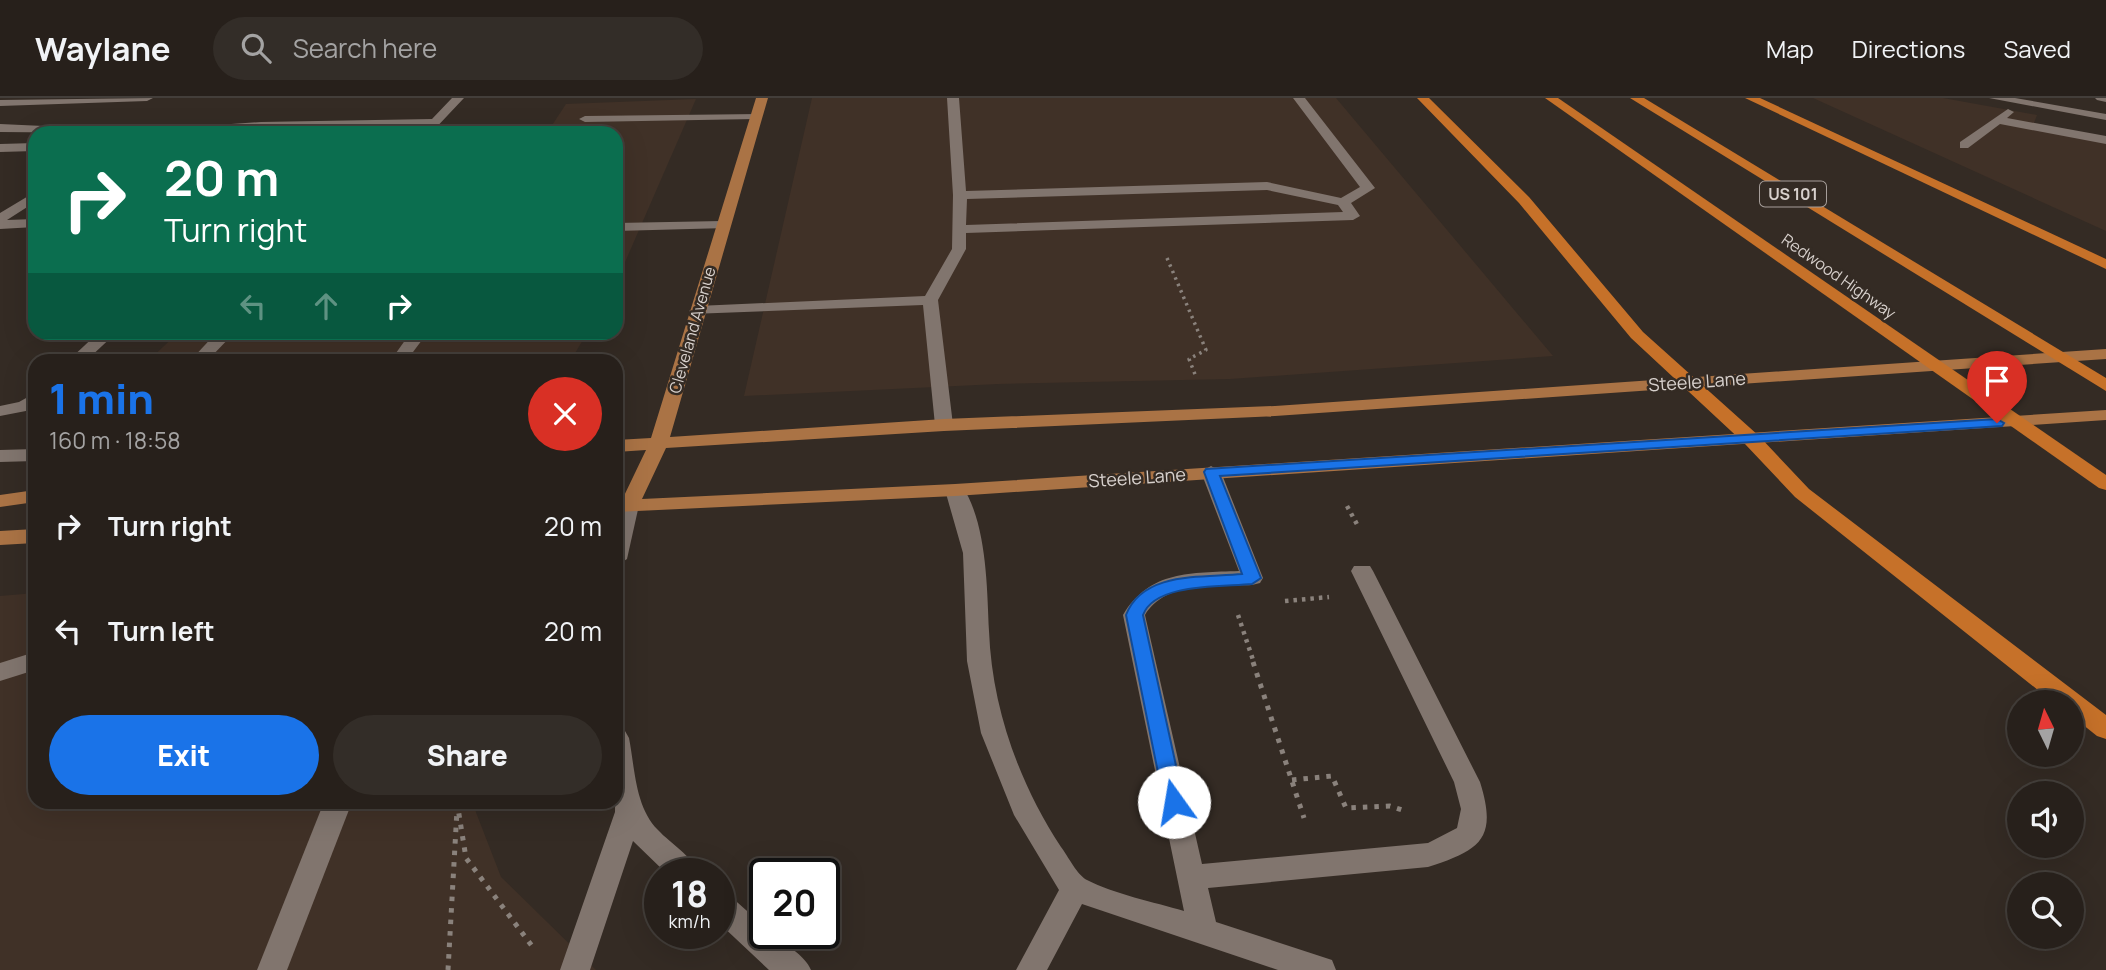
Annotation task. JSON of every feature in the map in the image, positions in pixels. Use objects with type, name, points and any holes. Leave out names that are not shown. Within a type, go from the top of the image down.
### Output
[{"type":"highway","points":[[1423,98],[1524,200],[1637,335],[1752,440],[1802,493],[2056,690]]},
{"type":"highway","name":"Redwood Highway","points":[[1552,98],[2106,484]]},
{"type":"highway","name":"US 101","points":[[1636,98],[2106,386]]},
{"type":"highway","points":[[1751,98],[2106,265]]},
{"type":"highway","points":[[2084,712],[2106,729]]},
{"type":"main road","name":"Cleveland Avenue","points":[[623,503],[659,443],[762,98]]},
{"type":"main road","name":"Steele Lane","points":[[623,446],[944,425],[1275,411],[2106,354]]},
{"type":"main road","name":"Steele Lane","points":[[623,505],[955,490],[2106,415]]},
{"type":"main road","points":[[0,501],[28,497]]},
{"type":"main road","points":[[0,538],[28,537]]},
{"type":"street","points":[[0,103],[9,98]]},
{"type":"street","points":[[0,103],[147,98]]},
{"type":"street","points":[[430,126],[458,98]]},
{"type":"street","points":[[944,425],[930,300],[959,249],[960,195],[953,98]]},
{"type":"street","points":[[960,195],[1267,186],[1343,202],[1368,188],[1299,98]]},
{"type":"street","points":[[1995,98],[2020,100],[2106,117]]},
{"type":"street","points":[[1964,145],[2020,100]]},
{"type":"street","points":[[585,120],[756,116]]},
{"type":"street","points":[[1998,120],[2106,140]]},
{"type":"street","points":[[261,126],[434,122]]},
{"type":"street","points":[[0,128],[28,129]]},
{"type":"street","points":[[0,148],[28,147]]},
{"type":"street","points":[[0,219],[28,201]]},
{"type":"street","points":[[958,229],[1353,216],[1343,202]]},
{"type":"street","points":[[0,225],[28,223]]},
{"type":"street","points":[[623,227],[723,225]]},
{"type":"street","points":[[697,310],[930,300]]},
{"type":"street","points":[[84,354],[100,340]]},
{"type":"street","points":[[205,354],[219,340]]},
{"type":"street","points":[[0,411],[28,405]]},
{"type":"street","points":[[0,456],[28,455]]},
{"type":"street","points":[[1203,932],[1134,615],[1138,604],[1162,587],[1252,578],[1211,472]]},
{"type":"street","points":[[955,490],[974,559],[980,671],[990,721],[1026,812],[1050,857],[1074,889],[1321,970]]},
{"type":"street","points":[[1191,877],[1428,855],[1451,848],[1470,834],[1475,809],[1467,782],[1362,571]]},
{"type":"street","points":[[0,673],[28,663]]},
{"type":"street","points":[[623,778],[629,811],[646,837],[669,858]]},
{"type":"street","points":[[272,970],[335,809]]},
{"type":"street","points":[[575,970],[629,811]]},
{"type":"street","points":[[1031,970],[1074,889]]},
{"type":"street","points":[[735,919],[784,964],[796,970]]},
{"type":"path","points":[[1166,256],[1206,350],[1189,359],[1196,377]]},
{"type":"path","points":[[1347,506],[1359,528]]},
{"type":"path","points":[[1276,601],[1330,597]]},
{"type":"path","points":[[1235,605],[1304,818]]},
{"type":"path","points":[[1292,780],[1332,776],[1346,808],[1390,806],[1470,834]]},
{"type":"path","points":[[449,970],[457,809]]},
{"type":"path","points":[[458,809],[466,858],[542,960]]},
{"type":"shaded area","points":[[812,98],[1336,98],[1553,356],[1230,379],[998,384],[744,396]]},
{"type":"shaded area","points":[[1813,98],[1943,98],[2037,115],[2034,123],[2106,137],[2106,231]]},
{"type":"shaded area","points":[[696,99],[623,267],[623,126],[552,126],[566,104]]},
{"type":"shaded area","points":[[170,340],[583,340],[575,354],[155,354]]},
{"type":"shaded area","points":[[28,594],[28,809],[475,809],[501,877],[596,970],[0,970],[0,596]]},
{"type":"route","points":[[1174,802],[1134,615],[1138,604],[1162,587],[1252,578],[1211,472],[1997,423]]}]
